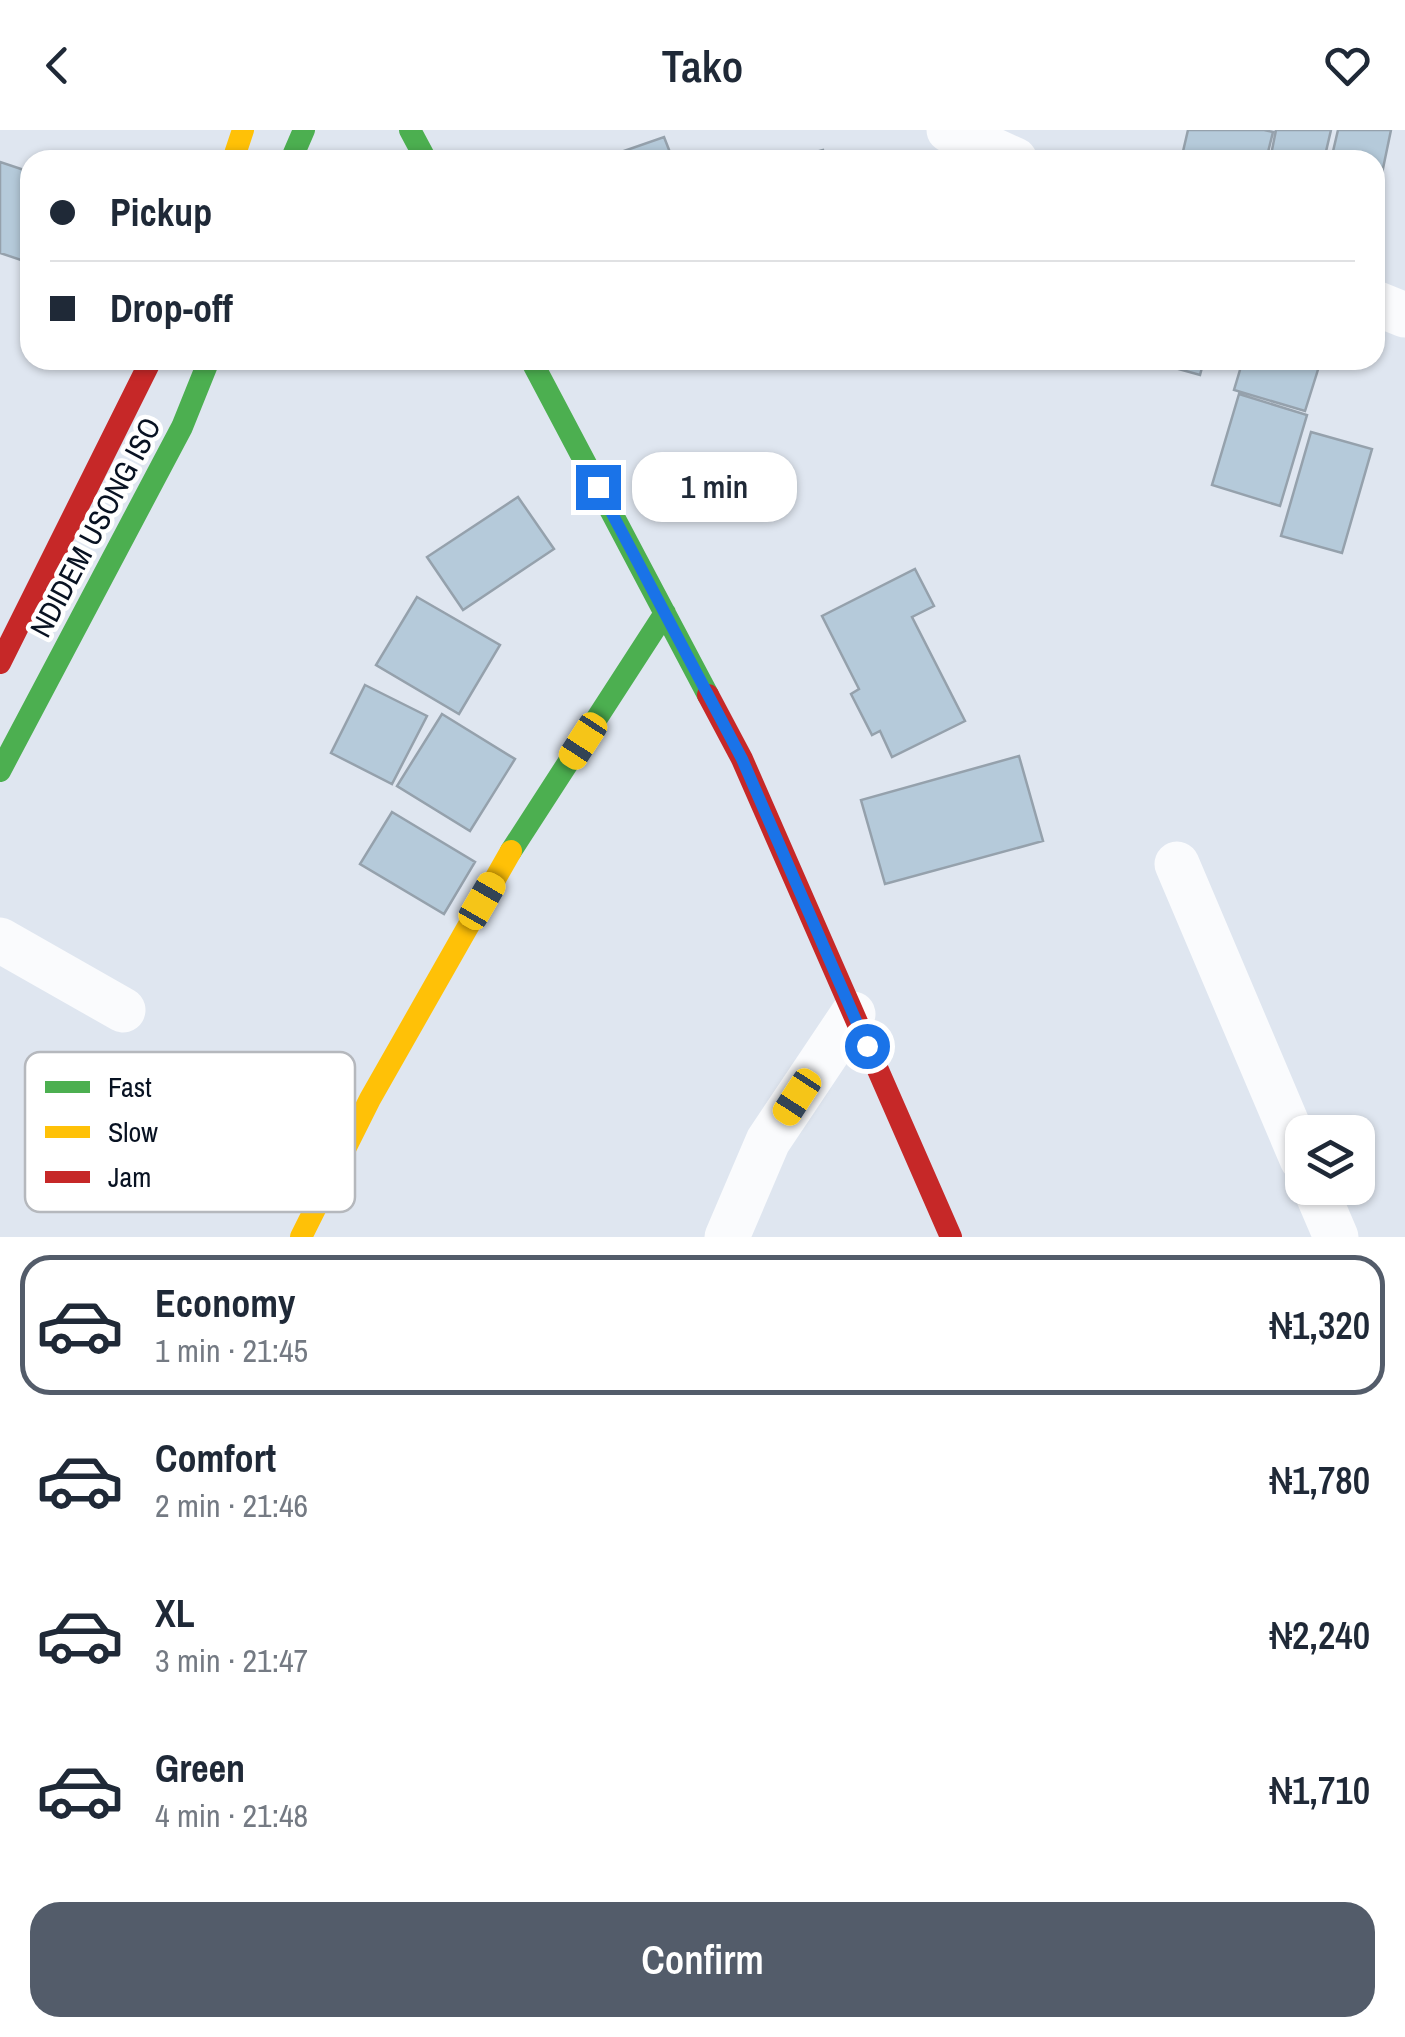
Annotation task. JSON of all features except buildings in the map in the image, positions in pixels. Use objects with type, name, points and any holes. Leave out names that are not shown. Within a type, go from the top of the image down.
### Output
[{"type":"main road","name":"NDIDEM USONG ISO","points":[[0,663],[146,370]]},
{"type":"main road","name":"NDIDEM USONG ISO","points":[[0,771],[182,427],[205,370]]},
{"type":"main road","points":[[537,370],[742,759],[951,1237]]},
{"type":"main road","points":[[355,1129],[500,868],[665,613]]},
{"type":"main road","points":[[301,1237],[314,1212]]},
{"type":"street","points":[[949,130],[993,150]]},
{"type":"street","points":[[1177,864],[1285,1119]]},
{"type":"street","points":[[0,940],[123,1010]]},
{"type":"street","points":[[727,1237],[768,1142],[853,1014]]},
{"type":"street","points":[[1322,1205],[1336,1237]]},
{"type":"traffic: fast","points":[[295,150],[304,130]]},
{"type":"traffic: fast","points":[[410,130],[421,150]]},
{"type":"traffic: fast","points":[[0,771],[182,427],[205,370]]},
{"type":"traffic: fast","points":[[536,370],[708,695]]},
{"type":"traffic: fast","points":[[511,851],[665,613]]},
{"type":"traffic: slow","points":[[236,150],[243,130]]},
{"type":"traffic: slow","points":[[355,1129],[511,851]]},
{"type":"traffic: slow","points":[[301,1237],[314,1212]]},
{"type":"traffic: jam","points":[[0,663],[146,370]]},
{"type":"traffic: jam","points":[[708,695],[742,759],[951,1237]]},
{"type":"route","points":[[598,487],[742,759],[867,1046]]}]
